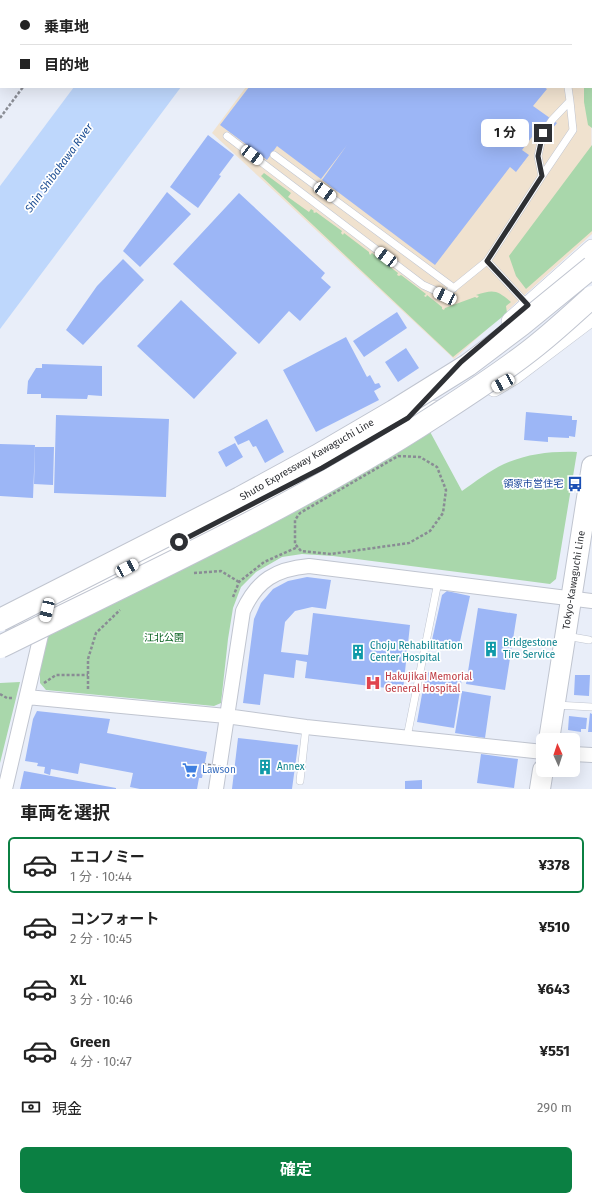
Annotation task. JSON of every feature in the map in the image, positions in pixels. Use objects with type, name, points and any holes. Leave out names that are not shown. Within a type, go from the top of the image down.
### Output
[{"type":"highway","name":"Shuto Expressway Kawaguchi Line","points":[[0,619],[240,498],[317,456],[387,415],[468,365],[521,325],[592,266]]},
{"type":"highway","points":[[0,647],[253,521],[332,479],[406,435],[481,386],[536,346],[592,297]]},
{"type":"main road","name":"Tokyo-Kawaguchi Line","points":[[550,733],[590,495],[592,466]]},
{"type":"main road","points":[[540,789],[542,777]]},
{"type":"street","points":[[408,418],[461,362],[592,248]]},
{"type":"street","points":[[0,619],[32,615],[47,610],[322,468],[408,418],[480,396],[514,376],[592,317]]},
{"type":"street","points":[[216,789],[226,716],[244,611],[248,600],[256,588],[282,570],[309,566],[592,601]]},
{"type":"street","points":[[5,789],[47,610]]},
{"type":"street","points":[[27,697],[226,716],[536,751]]},
{"type":"street","points":[[580,754],[592,755]]},
{"type":"lane","points":[[227,136],[423,285],[445,296],[487,261],[573,130],[568,88]]},
{"type":"lane","points":[[542,176],[538,156],[543,133],[552,120],[570,101]]},
{"type":"lane","points":[[274,155],[454,288]]},
{"type":"lane","points":[[487,261],[528,305]]},
{"type":"lane","points":[[407,737],[438,582]]},
{"type":"lane","points":[[566,636],[589,640]]},
{"type":"lane","points":[[554,705],[592,707]]},
{"type":"lane","points":[[300,781],[306,726]]},
{"type":"path","points":[[0,118],[22,88]]},
{"type":"path","points":[[398,456],[420,457],[437,467],[446,490],[443,513],[430,531],[409,543],[331,554],[301,551],[294,544],[295,520],[300,513],[398,456]]},
{"type":"path","points":[[191,575],[197,572],[221,571],[238,582]]},
{"type":"path","points":[[88,689],[88,659],[96,633],[124,607]]},
{"type":"path","points":[[27,697],[56,675],[88,675]]},
{"type":"path","points":[[203,764],[236,769]]},
{"type":"shaded area","points":[[245,88],[591,88],[592,234],[454,359],[212,133]]},
{"type":"green space","points":[[584,88],[592,88],[592,128],[588,125],[584,102]]},
{"type":"green space","points":[[592,145],[592,231],[526,289],[516,276],[509,256]]},
{"type":"green space","points":[[264,173],[291,193],[288,197],[309,212],[311,209],[314,211],[313,212],[316,212],[342,231],[341,233],[343,235],[344,233],[369,252],[370,255],[372,253],[398,273],[397,275],[401,275],[426,294],[424,296],[426,297],[427,295],[442,307],[442,309],[444,310],[445,308],[475,297],[477,298],[479,296],[476,295],[491,291],[499,293],[511,302],[506,306],[507,313],[453,357],[261,176]]},
{"type":"green space","name":"江北公園","points":[[428,428],[462,491],[493,470],[521,458],[539,454],[577,452],[556,579],[550,584],[333,556],[302,554],[282,557],[256,572],[241,587],[233,608],[221,703],[214,706],[46,690],[40,683],[40,666],[49,627]]},
{"type":"green space","points":[[20,682],[0,763],[0,683]]},
{"type":"water","name":"Shin Shibakawa River","points":[[73,88],[180,88],[0,329],[0,186]]},
{"type":"building","points":[[248,88],[546,88],[547,89],[533,106],[557,123],[546,136],[538,129],[522,150],[529,155],[516,172],[510,167],[435,265],[322,180],[347,145],[321,179],[277,146],[267,160],[220,125]]},
{"type":"building","points":[[208,135],[234,155],[198,208],[170,187]]},
{"type":"building","points":[[167,192],[191,214],[140,267],[123,251]]},
{"type":"building","points":[[239,193],[325,273],[321,278],[331,287],[300,321],[289,311],[259,344],[173,264]]},
{"type":"building","points":[[123,259],[144,280],[83,345],[66,330],[97,286]]},
{"type":"building","points":[[181,300],[237,353],[194,399],[137,346]]},
{"type":"building","points":[[397,312],[407,328],[364,357],[353,341]]},
{"type":"building","points":[[346,337],[367,377],[370,375],[375,384],[379,383],[381,387],[374,391],[379,400],[316,432],[283,370]]},
{"type":"building","points":[[406,348],[419,368],[398,382],[385,362]]},
{"type":"building","points":[[42,364],[102,366],[102,396],[88,395],[87,399],[41,398],[41,394],[27,394],[28,381],[36,368],[42,368]]},
{"type":"building","points":[[526,412],[572,416],[572,420],[577,420],[575,437],[548,437],[548,442],[524,440]]},
{"type":"building","points":[[56,415],[169,419],[166,497],[54,493]]},
{"type":"building","points":[[267,419],[284,452],[265,463],[256,446],[253,447],[249,440],[238,445],[234,437]]},
{"type":"building","points":[[235,443],[243,457],[226,467],[218,452]]},
{"type":"building","points":[[0,444],[35,445],[33,498],[0,496]]},
{"type":"building","points":[[35,447],[54,447],[53,485],[34,484]]},
{"type":"building","points":[[307,577],[331,580],[326,609],[312,607],[295,611],[285,622],[281,652],[308,655],[313,613],[410,625],[403,690],[305,678],[307,662],[296,660],[294,678],[264,674],[260,705],[243,703],[254,619],[261,603],[273,589],[288,581]]},
{"type":"building","points":[[447,591],[470,596],[459,646],[432,640],[442,595]]},
{"type":"building","name":"Bridgestone Tire Service","points":[[478,608],[517,614],[505,690],[466,684]]},
{"type":"building","points":[[426,672],[462,678],[454,728],[417,722]]},
{"type":"building","points":[[575,675],[590,675],[589,696],[574,695]]},
{"type":"building","points":[[462,691],[491,696],[485,738],[455,733]]},
{"type":"building","points":[[37,711],[110,719],[107,733],[207,752],[202,778],[199,778],[197,789],[140,789],[130,787],[133,773],[80,763],[78,774],[51,769],[50,775],[44,773],[45,767],[37,766],[38,763],[25,761],[33,719]]},
{"type":"building","points":[[590,713],[592,714],[592,732],[588,732]]},
{"type":"building","points":[[569,716],[587,718],[586,729],[581,729],[581,732],[568,730]]},
{"type":"building","name":"Annex","points":[[238,738],[298,745],[292,789],[232,789]]},
{"type":"building","points":[[481,754],[518,759],[514,788],[477,783]]},
{"type":"building","points":[[24,771],[116,788],[116,789],[20,789]]},
{"type":"building","points":[[422,780],[422,789],[405,789],[405,781]]},
{"type":"place","name":"領家市営住宅","points":[[575,484]]},
{"type":"place","name":"Bridgestone Tire Service","points":[[491,649]]},
{"type":"place","name":"Choju Rehabilitation Center Hospital","points":[[358,652]]},
{"type":"place","name":"Hakujikai Memorial General Hospital","points":[[373,683]]},
{"type":"place","name":"Annex","points":[[265,767]]},
{"type":"place","name":"Lawson","points":[[190,770]]},
{"type":"route","points":[[179,542],[322,468],[408,418],[461,362],[528,305],[487,261],[542,176],[538,156],[543,133]]}]
